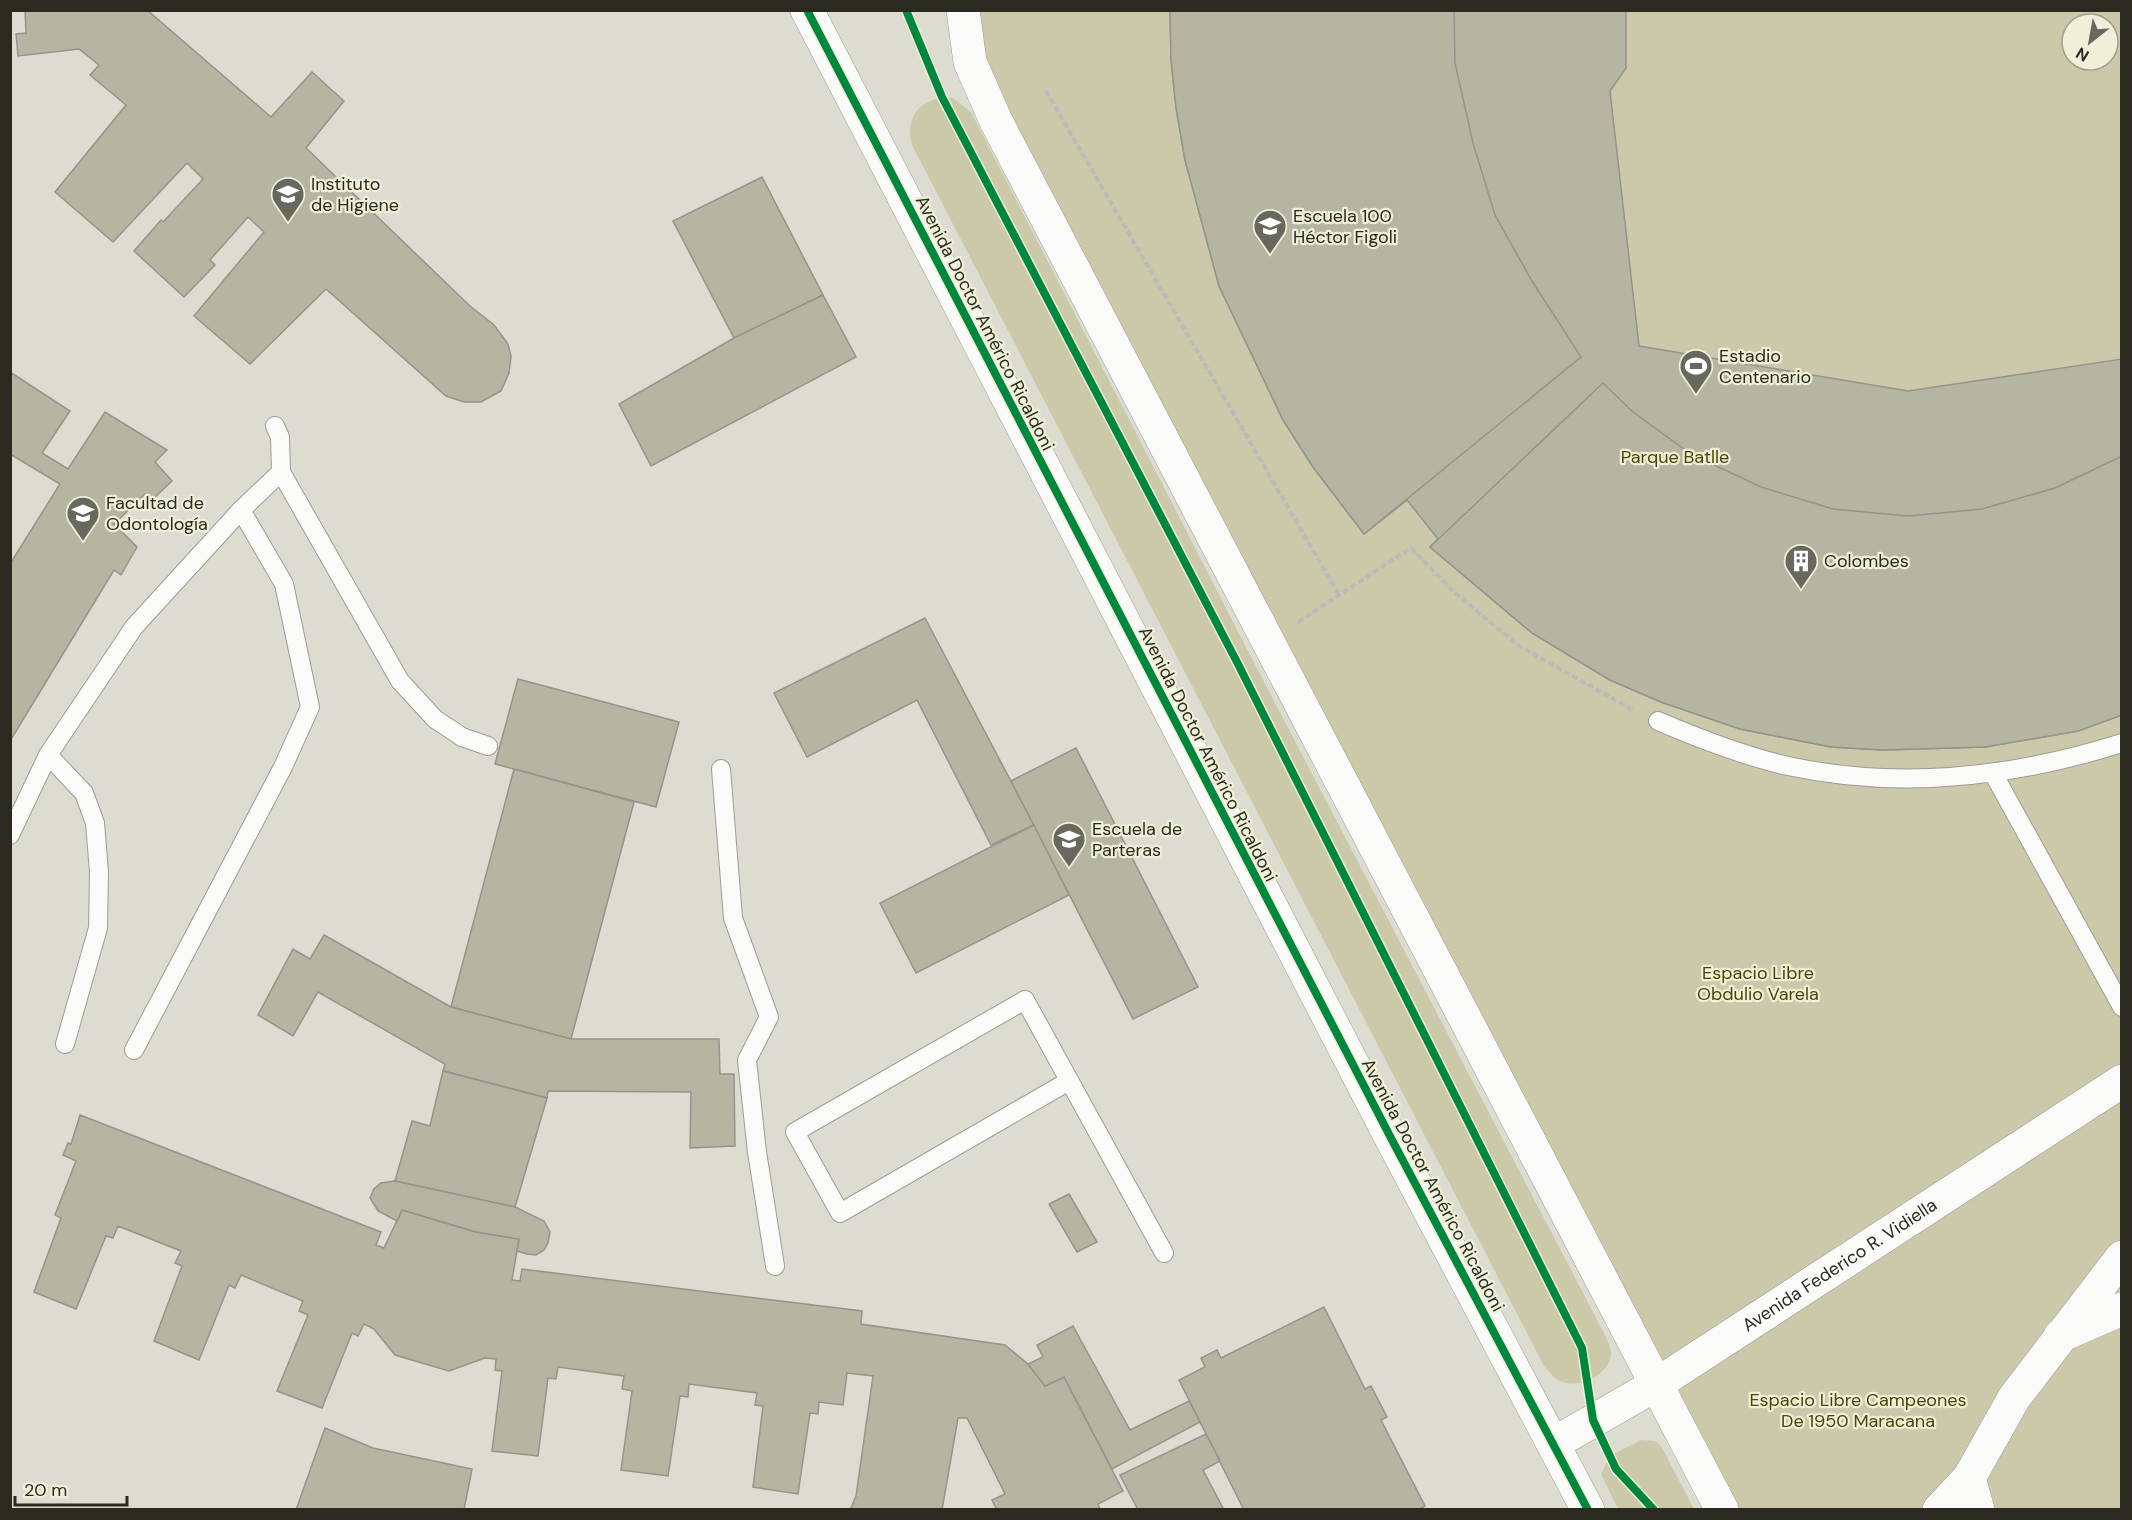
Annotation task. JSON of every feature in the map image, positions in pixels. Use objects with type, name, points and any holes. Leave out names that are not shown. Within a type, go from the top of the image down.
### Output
[{"type":"street","name":"Avenida Doctor Américo Ricaldoni","points":[[807,10],[1380,1118],[1553,1444],[1581,1507]]},
{"type":"street","points":[[963,10],[970,62],[996,121],[1722,1509]]},
{"type":"street","name":"Avenida Federico R. Vidiella","points":[[1553,1444],[1657,1384],[2121,1081]]},
{"type":"street","points":[[1954,1509],[2014,1398],[2121,1257]]},
{"type":"street","points":[[2060,1336],[2121,1309]]},
{"type":"street","points":[[1939,1509],[1970,1478]]},
{"type":"street","points":[[1970,1478],[1978,1509]]},
{"type":"lane","points":[[274,426],[280,437],[281,472],[400,681],[435,719],[462,737],[488,746]]},
{"type":"lane","points":[[10,835],[48,755],[134,627],[241,510],[281,472]]},
{"type":"lane","points":[[134,1050],[283,767],[310,707],[284,584],[241,510]]},
{"type":"lane","points":[[1658,721],[1721,747],[1799,768],[1856,776],[1925,779],[1993,773],[2069,759],[2121,743]]},
{"type":"lane","points":[[48,755],[84,793],[95,823],[99,872],[98,928],[65,1044]]},
{"type":"lane","points":[[721,769],[733,918],[769,1017],[747,1060],[757,1152],[775,1266]]},
{"type":"lane","points":[[1993,773],[2121,1007]]},
{"type":"lane","points":[[1069,1081],[840,1213],[795,1132],[1025,1000],[1164,1253]]},
{"type":"path","points":[[1046,91],[1339,595]]},
{"type":"path","points":[[1268,641],[1411,548],[1455,593],[1519,646],[1608,698],[1658,721]]},
{"type":"green space","name":"Parque Batlle","points":[[963,11],[2121,11],[2121,1509],[1722,1509],[996,121]]},
{"type":"green space","points":[[944,97],[953,98],[971,112],[1249,653],[1606,1337],[1611,1357],[1595,1377],[1580,1383],[1565,1383],[1554,1377],[1544,1366],[912,145],[910,127],[916,113],[927,103]]},
{"type":"green space","points":[[1641,1440],[1655,1441],[1661,1446],[1694,1509],[1618,1509],[1601,1474],[1610,1456]]},
{"type":"building","points":[[25,10],[147,10],[271,117],[312,72],[344,101],[306,148],[470,306],[494,325],[508,344],[511,356],[509,373],[501,391],[481,402],[464,402],[446,396],[326,289],[250,364],[194,316],[264,232],[248,217],[210,260],[215,265],[184,297],[134,251],[161,220],[163,222],[203,179],[187,163],[113,242],[55,192],[126,105],[90,75],[99,65],[79,49],[18,56],[16,34],[26,33]]},
{"type":"building","name":"Estadio Centenario","points":[[1170,10],[1626,10],[1626,68],[1610,91],[1639,346],[1908,391],[2122,359],[2122,715],[2078,731],[1985,747],[1883,750],[1831,747],[1740,729],[1661,702],[1610,680],[1532,633],[1430,547],[1438,539],[1407,500],[1364,534],[1313,467],[1283,420],[1219,286],[1185,160],[1171,59]]},
{"type":"building","points":[[1170,10],[1454,10],[1455,63],[1473,143],[1495,215],[1532,281],[1581,357],[1364,534],[1313,467],[1283,420],[1219,286],[1185,160],[1171,59]]},
{"type":"building","points":[[762,177],[823,295],[734,338],[673,221]]},
{"type":"building","points":[[823,295],[856,357],[651,466],[619,404],[734,338]]},
{"type":"building","points":[[10,372],[70,411],[42,453],[68,469],[105,412],[167,450],[155,462],[172,481],[151,501],[145,494],[114,524],[137,547],[121,575],[114,570],[10,741],[10,564],[60,484],[10,454]]},
{"type":"building","name":"Colombes","points":[[1603,383],[1633,412],[1691,454],[1761,487],[1833,509],[1908,516],[1982,509],[2055,488],[2122,456],[2122,715],[2078,731],[1985,747],[1883,750],[1831,747],[1740,729],[1661,702],[1610,680],[1532,633],[1430,547]]},
{"type":"building","points":[[925,618],[1034,825],[991,845],[917,700],[807,757],[774,693]]},
{"type":"building","points":[[518,679],[679,722],[656,807],[495,764]]},
{"type":"building","points":[[1076,748],[1198,987],[1133,1019],[1011,781]]},
{"type":"building","points":[[514,769],[634,802],[571,1039],[451,1007]]},
{"type":"building","points":[[1034,825],[1069,895],[916,973],[880,903]]},
{"type":"building","points":[[324,935],[451,1007],[571,1039],[719,1039],[720,1074],[734,1074],[735,1146],[690,1148],[691,1092],[548,1091],[547,1098],[443,1071],[445,1064],[318,992],[293,1036],[258,1015],[293,949],[310,959]]},
{"type":"building","points":[[443,1071],[547,1098],[515,1207],[395,1181],[412,1121],[430,1126]]},
{"type":"building","points":[[80,1115],[381,1232],[376,1245],[384,1248],[402,1210],[476,1232],[519,1239],[512,1280],[520,1281],[522,1269],[862,1311],[861,1324],[1005,1345],[1028,1364],[1045,1386],[1064,1377],[1123,1491],[1098,1504],[1100,1510],[997,1510],[992,1500],[1005,1494],[967,1418],[958,1418],[942,1510],[850,1510],[856,1496],[873,1376],[847,1373],[843,1405],[819,1402],[818,1414],[810,1413],[798,1494],[753,1487],[763,1406],[755,1405],[757,1393],[689,1384],[688,1397],[680,1396],[668,1476],[621,1470],[632,1391],[622,1389],[624,1376],[558,1367],[556,1379],[548,1378],[538,1456],[492,1451],[502,1371],[495,1370],[496,1359],[485,1358],[449,1371],[395,1355],[374,1329],[364,1324],[358,1336],[352,1333],[322,1408],[277,1391],[308,1315],[299,1311],[303,1301],[241,1275],[235,1288],[229,1285],[199,1360],[154,1341],[182,1266],[175,1263],[181,1251],[118,1226],[113,1238],[106,1236],[76,1309],[34,1292],[61,1218],[55,1215],[76,1161],[63,1155],[68,1143],[71,1144]]},
{"type":"building","points":[[395,1181],[515,1207],[544,1221],[550,1232],[548,1243],[544,1250],[536,1255],[527,1254],[517,1251],[519,1239],[476,1232],[402,1210],[397,1221],[378,1211],[370,1198],[374,1189],[381,1183]]},
{"type":"building","points":[[1069,1194],[1097,1242],[1077,1252],[1049,1204]]},
{"type":"building","points":[[1324,1307],[1365,1389],[1371,1386],[1387,1417],[1381,1420],[1425,1506],[1418,1510],[1244,1510],[1179,1380],[1205,1367],[1201,1358],[1217,1350],[1221,1358]]},
{"type":"building","points":[[1073,1326],[1130,1430],[1189,1401],[1200,1422],[1112,1469],[1064,1377],[1045,1386],[1028,1364],[1043,1357],[1037,1345]]},
{"type":"building","points":[[325,1428],[373,1448],[472,1469],[464,1510],[296,1510]]},
{"type":"building","points":[[1206,1434],[1220,1461],[1203,1470],[1224,1510],[1138,1510],[1120,1475]]},
{"type":"cycle path","points":[[807,10],[1392,1140],[1588,1510]]},
{"type":"cycle path","points":[[906,10],[942,97],[1238,664],[1582,1348],[1593,1420],[1616,1469],[1654,1510]]},
{"type":"place","name":"Instituto de Higiene","points":[[288,223]]},
{"type":"place","name":"Escuela 100 Héctor Figoli","points":[[1270,255]]},
{"type":"place","name":"Estadio Centenario","points":[[1696,395]]},
{"type":"place","name":"Facultad de Odontología","points":[[83,542]]},
{"type":"place","name":"Colombes","points":[[1801,590]]},
{"type":"place","name":"Escuela de Parteras","points":[[1069,868]]},
{"type":"park label","name":"Espacio Libre Obdulio Varela","points":[[1758,983]]},
{"type":"park label","name":"Espacio Libre Campeones De 1950 Maracana","points":[[1858,1410]]}]
